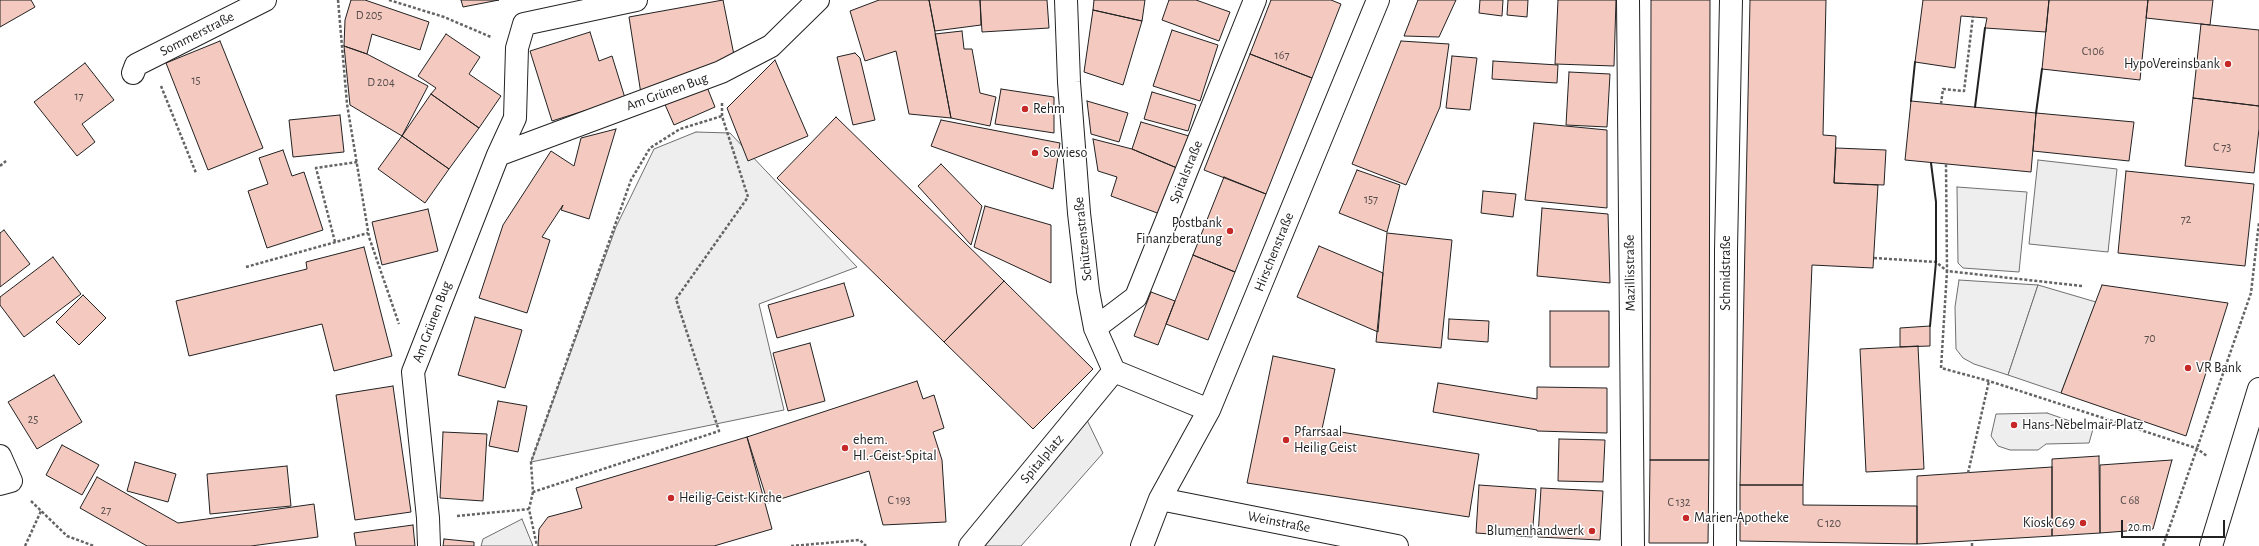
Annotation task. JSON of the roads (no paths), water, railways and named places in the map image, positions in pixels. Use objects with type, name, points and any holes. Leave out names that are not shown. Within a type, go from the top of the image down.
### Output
[{"type":"street","name":"Sommerstraße","points":[[134,72],[136,65],[265,0]]},
{"type":"street","name":"Am Grünen Bug","points":[[428,546],[428,518],[413,372],[498,155],[515,118],[517,48],[524,24],[636,0]]},
{"type":"street","name":"Am Grünen Bug","points":[[498,155],[721,72],[771,46],[818,0]]},
{"type":"street","name":"Schützenstraße","points":[[1066,0],[1069,82],[1079,213],[1088,291],[1095,328],[1114,371]]},
{"type":"street","name":"Spitalstraße","points":[[1095,328],[1136,296],[1255,0]]},
{"type":"street","name":"Mazillisstraße","points":[[1628,0],[1633,546]]},
{"type":"street","name":"Schmidstraße","points":[[1725,546],[1726,243],[1731,0]]},
{"type":"street","name":"Hirschenstraße","points":[[1160,499],[1209,410],[1375,1]]},
{"type":"street","points":[[1114,371],[1209,410]]},
{"type":"street","name":"Spitalplatz","points":[[970,546],[1114,371]]},
{"type":"street","points":[[2211,546],[2234,476],[2259,389]]},
{"type":"street","points":[[0,456],[6,483]]},
{"type":"street","points":[[1142,546],[1160,499]]},
{"type":"street","name":"Weinstraße","points":[[1160,499],[1397,546]]},
{"type":"place","name":"HypoVereinsbank","points":[[2228,64]]},
{"type":"place","name":"Rehm","points":[[1025,109]]},
{"type":"place","name":"Sowieso","points":[[1035,153]]},
{"type":"place","name":"Postbank Finanzberatung","points":[[1230,231]]},
{"type":"place","name":"VR Bank","points":[[2188,368]]},
{"type":"place","name":"Hans-Nebelmair-Platz","points":[[2014,425]]},
{"type":"place","name":"Pfarrsaal Heilig Geist","points":[[1286,440]]},
{"type":"place","name":"ehem. Hl.-Geist-Spital","points":[[845,448]]},
{"type":"place","name":"Heilig-Geist-Kirche","points":[[671,498]]},
{"type":"place","name":"Marien-Apotheke","points":[[1686,518]]},
{"type":"place","name":"Kiosk C69","points":[[2083,523]]},
{"type":"place","name":"Blumenhandwerk","points":[[1592,531]]}]
